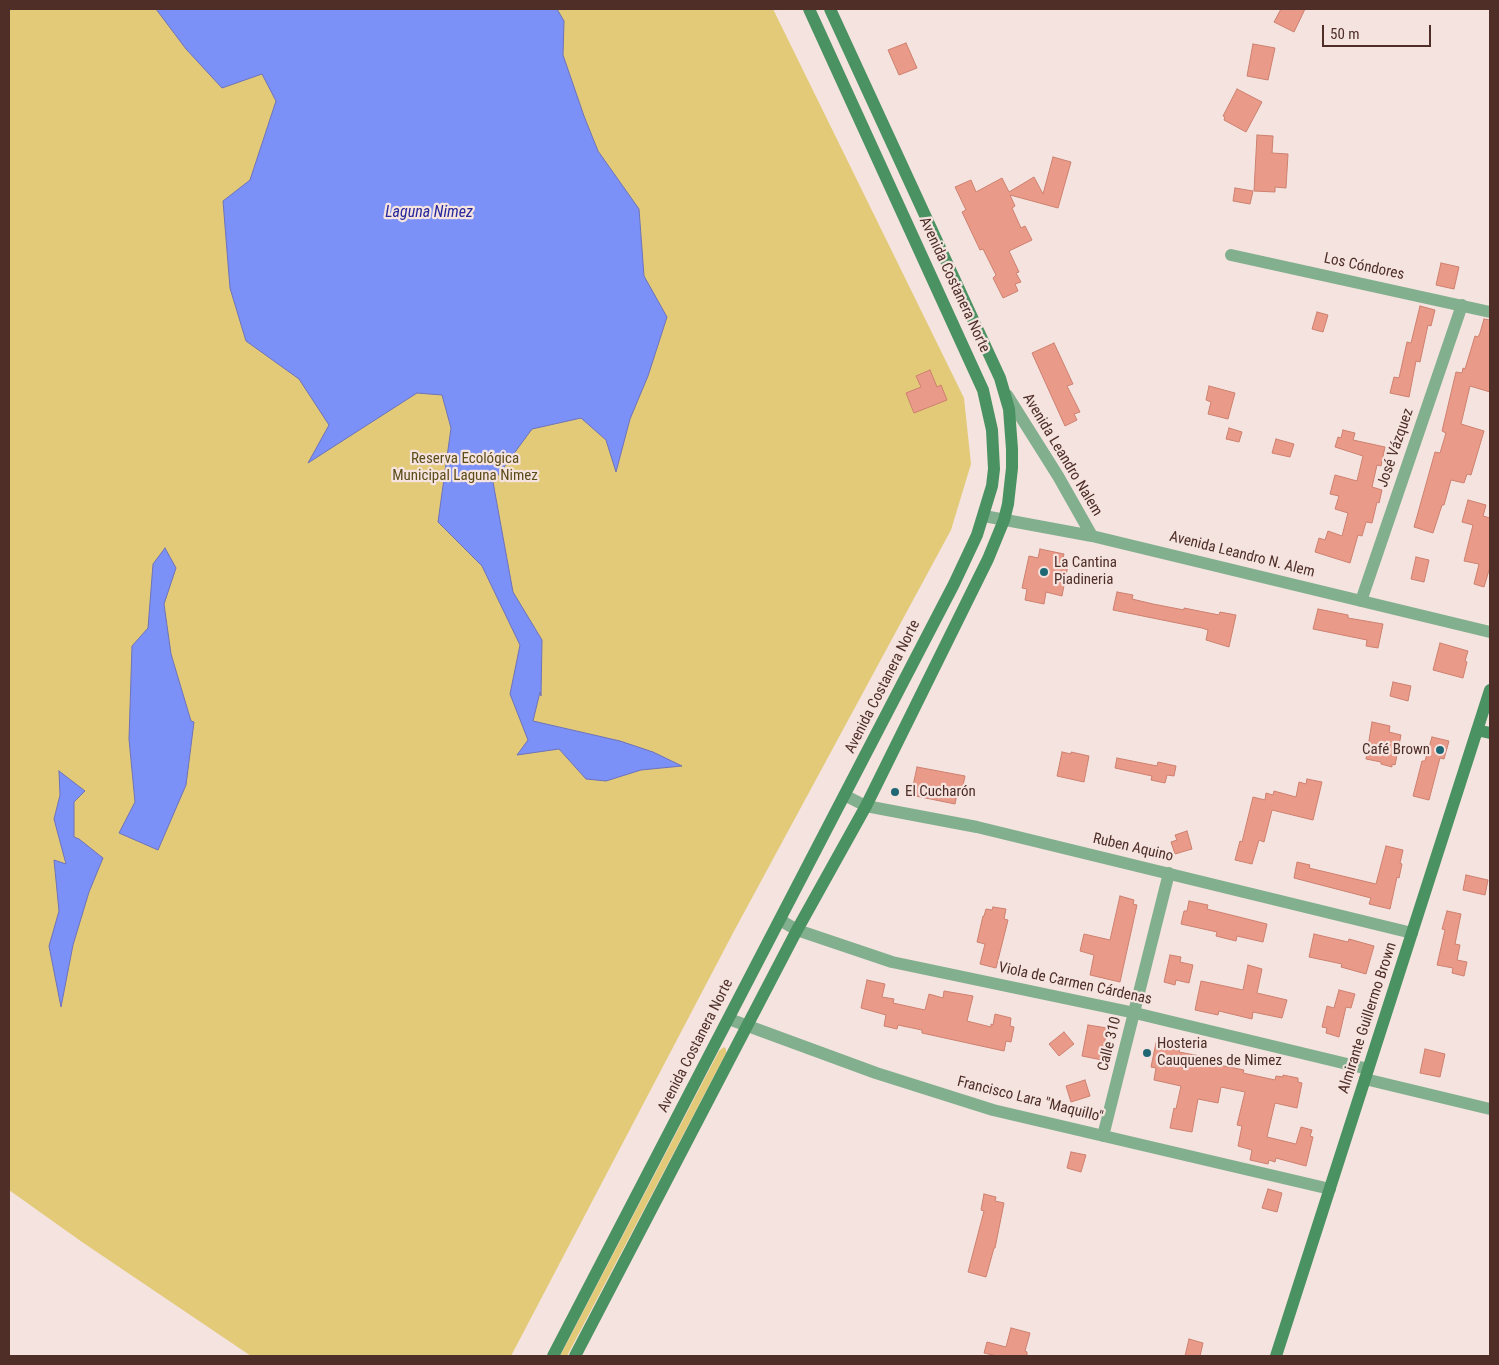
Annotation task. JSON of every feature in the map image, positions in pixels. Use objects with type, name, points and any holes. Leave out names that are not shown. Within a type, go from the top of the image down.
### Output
[{"type":"street","name":"Avenida Costanera Norte","points":[[553,1356],[963,568],[984,516],[992,486],[994,451],[989,410],[984,390],[809,9]]},
{"type":"street","name":"Avenida Costanera Norte","points":[[575,1356],[797,930],[866,806],[988,559],[1004,520],[1010,486],[1012,448],[1009,409],[1005,391],[995,365],[830,9]]},
{"type":"street","name":"Los Cóndores","points":[[1231,254],[1490,312]]},
{"type":"street","name":"José Vázquez","points":[[1360,601],[1462,305]]},
{"type":"street","name":"Avenida Leandro Nalem","points":[[1005,391],[1058,476],[1092,536]]},
{"type":"street","name":"Avenida Leandro N. Alem","points":[[984,516],[1092,536],[1490,632]]},
{"type":"street","name":"Almirante Guillermo Brown","points":[[1276,1356],[1490,690]]},
{"type":"street","points":[[1477,730],[1490,733]]},
{"type":"street","name":"Ruben Aquino","points":[[846,796],[866,806],[977,827],[1412,933]]},
{"type":"street","name":"Calle 310","points":[[1104,1136],[1169,873]]},
{"type":"street","name":"Viola de Carmen Cárdenas","points":[[780,920],[797,930],[892,962],[1134,1013],[1367,1074],[1490,1109]]},
{"type":"street","name":"Francisco Lara \"Maquillo\"","points":[[729,1019],[876,1073],[993,1110],[1330,1189]]},
{"type":"green space","name":"Reserva Ecológica Municipal Laguna Nimez","points":[[9,9],[773,9],[964,398],[971,464],[951,530],[733,933],[511,1356],[251,1356],[82,1242],[9,1190]]},
{"type":"green space","points":[[724,1047],[726,1053],[567,1356],[560,1356],[719,1051]]},
{"type":"water","name":"Laguna Nimez","points":[[156,9],[557,9],[564,21],[563,55],[584,116],[598,151],[639,209],[644,276],[667,317],[648,376],[630,419],[616,472],[606,440],[581,418],[532,429],[493,482],[513,592],[542,640],[541,696],[540,692],[533,721],[620,741],[653,752],[682,766],[641,770],[606,781],[586,779],[559,749],[517,755],[528,740],[510,694],[520,645],[482,566],[438,522],[451,428],[442,395],[417,393],[308,463],[329,425],[299,379],[246,341],[230,288],[223,201],[250,180],[276,101],[262,74],[222,88],[186,49]]},
{"type":"water","points":[[165,548],[176,568],[164,604],[171,654],[191,721],[194,722],[186,785],[158,850],[119,833],[135,802],[129,739],[132,646],[148,628],[153,564]]},
{"type":"water","points":[[59,771],[85,791],[74,802],[74,837],[103,858],[89,892],[73,945],[61,1007],[49,946],[59,911],[54,860],[66,864],[54,819],[60,795]]},
{"type":"building","points":[[1281,9],[1305,9],[1294,32],[1274,22]]},
{"type":"building","points":[[906,43],[917,68],[899,75],[888,50]]},
{"type":"building","points":[[1253,44],[1275,48],[1268,80],[1247,76]]},
{"type":"building","points":[[1237,89],[1262,102],[1246,132],[1224,120],[1225,117],[1223,116]]},
{"type":"building","points":[[1257,135],[1273,136],[1272,153],[1288,154],[1286,188],[1275,187],[1275,192],[1254,191]]},
{"type":"building","points":[[1053,157],[1071,162],[1058,208],[1010,195],[1015,206],[1012,208],[1021,228],[1025,226],[1032,240],[1009,251],[1019,272],[1016,273],[1021,282],[1015,284],[1018,291],[1003,298],[993,278],[996,275],[983,249],[980,250],[962,212],[966,210],[955,187],[971,180],[976,192],[1002,178],[1009,192],[1034,177],[1043,194]]},
{"type":"building","points":[[1235,188],[1253,191],[1250,204],[1233,201]]},
{"type":"building","points":[[1441,263],[1459,267],[1454,289],[1436,285]]},
{"type":"building","points":[[1420,306],[1435,310],[1431,326],[1428,325],[1420,362],[1416,361],[1409,397],[1390,393],[1394,377],[1399,378],[1407,342],[1411,343]]},
{"type":"building","points":[[1317,312],[1328,315],[1323,332],[1312,329]]},
{"type":"building","points":[[1484,319],[1490,320],[1490,392],[1470,386],[1461,424],[1484,431],[1471,475],[1467,474],[1464,483],[1451,480],[1433,533],[1414,527],[1435,452],[1440,453],[1446,433],[1442,431],[1456,372],[1462,373],[1463,368],[1465,369],[1475,336],[1478,337]]},
{"type":"building","points":[[1054,343],[1073,384],[1067,386],[1080,412],[1074,414],[1077,420],[1065,426],[1032,353]]},
{"type":"building","points":[[930,370],[937,387],[941,385],[947,400],[914,413],[906,393],[921,387],[916,376]]},
{"type":"building","points":[[1209,386],[1235,393],[1228,419],[1208,414],[1211,402],[1206,400]]},
{"type":"building","points":[[1229,428],[1242,432],[1239,442],[1226,439]]},
{"type":"building","points":[[1343,430],[1355,433],[1353,440],[1385,447],[1381,466],[1377,465],[1372,487],[1382,490],[1379,503],[1377,502],[1372,523],[1366,522],[1362,536],[1358,535],[1350,563],[1315,552],[1319,538],[1325,540],[1328,531],[1342,536],[1348,513],[1335,509],[1339,496],[1330,494],[1335,475],[1357,481],[1363,456],[1335,447],[1338,437],[1341,438]]},
{"type":"building","points":[[1276,439],[1294,444],[1290,457],[1272,453]]},
{"type":"building","points":[[1468,500],[1486,505],[1483,516],[1490,518],[1490,567],[1484,587],[1474,584],[1479,564],[1464,561],[1473,525],[1462,522]]},
{"type":"building","points":[[1040,549],[1064,554],[1062,563],[1068,565],[1062,596],[1046,592],[1044,604],[1025,600],[1027,589],[1022,588],[1029,556],[1038,558]]},
{"type":"building","points":[[1416,557],[1429,560],[1424,582],[1411,579]]},
{"type":"building","points":[[1117,592],[1133,595],[1132,599],[1184,610],[1184,608],[1219,615],[1220,612],[1236,615],[1229,647],[1206,640],[1208,630],[1202,628],[1113,610]]},
{"type":"building","points":[[1318,609],[1348,615],[1348,618],[1383,624],[1378,648],[1366,646],[1367,640],[1313,629]]},
{"type":"building","points":[[1440,643],[1468,651],[1463,678],[1433,670]]},
{"type":"building","points":[[1393,682],[1411,686],[1408,701],[1390,696]]},
{"type":"building","points":[[1372,722],[1390,726],[1389,732],[1401,735],[1395,765],[1392,764],[1392,767],[1381,764],[1381,762],[1366,759]]},
{"type":"building","points":[[1432,737],[1449,741],[1444,759],[1440,758],[1429,800],[1413,796],[1422,761],[1425,761]]},
{"type":"building","points":[[1062,752],[1089,756],[1084,782],[1057,776]]},
{"type":"building","points":[[1117,758],[1157,766],[1158,762],[1176,766],[1174,776],[1167,775],[1165,783],[1151,780],[1152,776],[1115,768]]},
{"type":"building","points":[[917,767],[965,776],[961,795],[957,794],[955,804],[911,795]]},
{"type":"building","points":[[1307,779],[1322,782],[1313,820],[1272,810],[1264,842],[1259,840],[1252,864],[1235,860],[1240,841],[1242,842],[1253,797],[1265,800],[1266,793],[1273,795],[1274,791],[1296,797],[1299,782],[1306,784]]},
{"type":"building","points":[[1187,831],[1192,849],[1175,854],[1171,842],[1177,840],[1175,835]]},
{"type":"building","points":[[1386,846],[1403,850],[1399,878],[1397,877],[1390,909],[1369,904],[1371,898],[1294,878],[1297,862],[1310,865],[1309,868],[1376,884]]},
{"type":"building","points":[[1466,875],[1488,880],[1485,895],[1463,890]]},
{"type":"building","points":[[1120,896],[1134,900],[1133,904],[1137,905],[1120,982],[1090,975],[1094,955],[1080,951],[1084,934],[1110,940]]},
{"type":"building","points":[[1189,901],[1208,905],[1207,909],[1267,924],[1263,942],[1237,936],[1236,941],[1216,936],[1217,932],[1181,924]]},
{"type":"building","points":[[993,907],[1006,909],[1004,919],[1008,920],[996,968],[980,964],[985,944],[977,942],[986,909],[992,910]]},
{"type":"building","points":[[1447,911],[1461,914],[1455,944],[1460,945],[1457,960],[1467,962],[1464,976],[1452,973],[1453,968],[1437,965],[1445,930],[1442,929]]},
{"type":"building","points":[[1314,934],[1348,942],[1349,939],[1374,946],[1366,974],[1341,967],[1342,964],[1309,957]]},
{"type":"building","points":[[1170,955],[1181,957],[1180,962],[1193,965],[1189,983],[1176,980],[1175,985],[1164,982]]},
{"type":"building","points":[[1248,965],[1262,969],[1257,993],[1287,1000],[1282,1018],[1253,1012],[1252,1019],[1219,1011],[1218,1015],[1195,1010],[1201,981],[1243,990]]},
{"type":"building","points":[[867,980],[885,984],[882,997],[894,999],[893,1003],[925,1010],[929,994],[943,998],[944,991],[973,996],[967,1021],[991,1027],[995,1014],[1011,1018],[1010,1026],[1014,1027],[1011,1042],[1006,1041],[1004,1051],[922,1033],[922,1030],[898,1025],[897,1029],[884,1026],[886,1015],[861,1008]]},
{"type":"building","points":[[1339,990],[1355,994],[1351,1008],[1346,1007],[1339,1037],[1326,1033],[1327,1028],[1322,1027],[1327,1006],[1334,1008]]},
{"type":"building","points":[[1088,1025],[1107,1028],[1102,1060],[1082,1056]]},
{"type":"building","points":[[1064,1032],[1074,1044],[1059,1056],[1049,1044]]},
{"type":"building","points":[[1156,1043],[1180,1048],[1179,1052],[1200,1056],[1199,1061],[1244,1070],[1243,1073],[1275,1080],[1276,1076],[1283,1077],[1283,1075],[1298,1078],[1298,1082],[1302,1083],[1297,1108],[1275,1103],[1267,1137],[1296,1144],[1301,1127],[1312,1130],[1310,1136],[1313,1137],[1306,1166],[1276,1158],[1275,1162],[1269,1160],[1268,1164],[1250,1160],[1252,1150],[1238,1146],[1242,1126],[1237,1125],[1245,1092],[1221,1087],[1218,1103],[1198,1099],[1192,1132],[1170,1128],[1181,1086],[1154,1080],[1156,1068],[1151,1067]]},
{"type":"building","points":[[1425,1049],[1445,1054],[1440,1077],[1420,1073]]},
{"type":"building","points":[[1085,1080],[1090,1096],[1071,1102],[1066,1086]]},
{"type":"building","points":[[1071,1152],[1086,1155],[1081,1172],[1067,1168]]},
{"type":"building","points":[[1268,1189],[1282,1193],[1277,1212],[1262,1208]]},
{"type":"building","points":[[984,1194],[996,1197],[995,1201],[1004,1203],[995,1248],[986,1277],[968,1272],[984,1211],[981,1210]]},
{"type":"building","points":[[1011,1328],[1030,1333],[1025,1351],[1027,1356],[997,1356],[984,1353],[987,1342],[1006,1347]]},
{"type":"building","points":[[1189,1339],[1203,1343],[1200,1356],[1185,1356]]},
{"type":"place","name":"La Cantina Piadineria","points":[[1044,572]]},
{"type":"place","name":"Café Brown","points":[[1440,750]]},
{"type":"place","name":"El Cucharón","points":[[895,792]]},
{"type":"place","name":"Hosteria Cauquenes de Nimez","points":[[1147,1053]]}]
